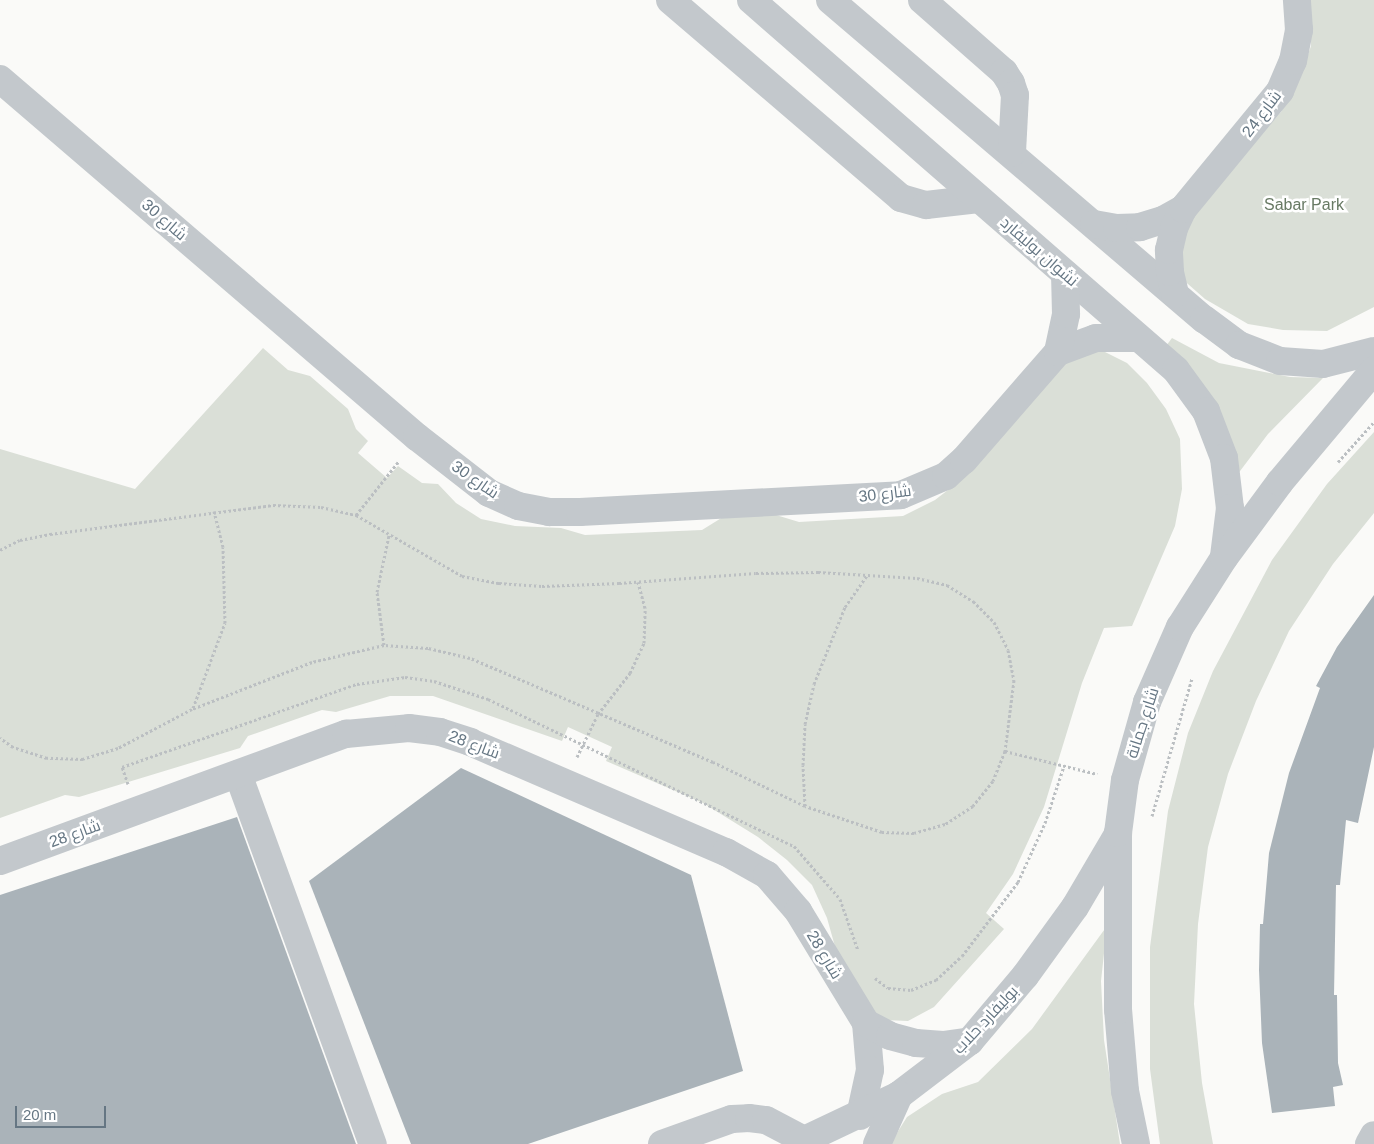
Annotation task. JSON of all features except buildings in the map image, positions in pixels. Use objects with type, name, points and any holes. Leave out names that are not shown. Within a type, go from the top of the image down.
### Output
[{"type":"street","points":[[670,0],[900,198],[926,205],[979,199]]},
{"type":"street","name":"نشوان بوليفارد","points":[[751,0],[1176,370],[1206,411],[1224,458],[1230,508],[1224,558]]},
{"type":"street","points":[[830,0],[1012,153],[1175,294],[1239,345],[1280,360],[1323,364],[1374,351]]},
{"type":"street","points":[[922,0],[996,64],[1011,83],[1014,95],[1012,153]]},
{"type":"street","name":"شارع 24","points":[[1175,294],[1170,272],[1169,250],[1174,228],[1183,208],[1280,91],[1293,61],[1299,30],[1298,0]]},
{"type":"street","name":"شارع 30","points":[[0,79],[418,436],[489,493],[518,506],[549,512],[902,495],[939,480],[964,460],[1058,352],[1096,338],[1138,338]]},
{"type":"street","name":"شارع 24","points":[[1094,224],[1117,228],[1140,227],[1163,220],[1183,208]]},
{"type":"street","name":"شارع 30","points":[[1058,352],[1066,314],[1065,274]]},
{"type":"street","name":"شارع جمانة","points":[[1136,1144],[1125,1091],[1118,1010],[1118,833],[1125,780],[1151,694],[1180,628],[1224,558],[1280,482],[1374,370]]},
{"type":"street","name":"شارع 28","points":[[0,861],[346,734],[409,728],[440,732],[470,742],[747,862],[767,875],[798,911],[866,1023],[870,1070],[860,1116]]},
{"type":"street","points":[[238,774],[373,1144]]},
{"type":"street","name":"بوليفارد حلاب","points":[[801,1142],[860,1116],[899,1094],[970,1041],[1036,961],[1074,907],[1118,833]]},
{"type":"street","points":[[866,1023],[890,1036],[916,1043],[944,1045],[970,1041]]},
{"type":"street","points":[[877,1144],[899,1094]]},
{"type":"street","points":[[662,1144],[732,1119],[749,1118],[766,1120],[801,1142]]},
{"type":"street","points":[[1369,1144],[1374,1135]]},
{"type":"path","points":[[1331,468],[1374,422]]},
{"type":"path","points":[[356,514],[418,436]]},
{"type":"path","points":[[0,550],[20,540],[50,534],[274,505],[320,507],[356,514],[462,576],[499,583],[542,586],[638,582],[756,573],[868,573],[947,585],[973,601],[994,622],[1008,650],[1014,680],[1005,751],[993,781],[972,806],[945,824],[914,833],[882,832],[806,806],[713,762],[470,658],[428,648],[384,645],[312,662],[192,709],[118,748],[83,759],[47,758],[13,747],[0,738]]},
{"type":"path","points":[[192,709],[226,623],[223,547],[214,512]]},
{"type":"path","points":[[384,645],[377,592],[389,535]]},
{"type":"path","points":[[806,806],[803,757],[814,684],[845,607],[868,573]]},
{"type":"path","points":[[565,783],[598,714],[630,673],[644,643],[645,608],[638,582]]},
{"type":"path","points":[[1150,823],[1193,676]]},
{"type":"path","points":[[1005,751],[1125,780]]},
{"type":"green space","name":"Sabar Park","points":[[1310,0],[1374,0],[1374,307],[1327,331],[1283,330],[1248,324],[1205,299],[1180,277],[1172,235],[1281,112],[1299,80],[1311,46]]},
{"type":"green space","points":[[1172,338],[1219,363],[1290,377],[1323,378],[1268,434],[1231,483],[1166,346]]},
{"type":"green space","points":[[263,348],[288,370],[310,376],[348,409],[356,429],[368,441],[358,453],[387,478],[398,466],[422,483],[438,484],[456,503],[481,519],[515,526],[561,528],[585,535],[702,530],[723,517],[776,515],[799,522],[903,516],[935,500],[957,483],[1057,360],[1101,350],[1127,363],[1147,383],[1166,409],[1180,439],[1182,489],[1175,526],[1132,626],[1104,628],[1082,683],[1044,807],[1013,874],[986,913],[1004,929],[934,1007],[908,1021],[885,1020],[863,1008],[845,982],[827,918],[812,885],[787,860],[758,837],[703,803],[606,761],[612,747],[568,727],[562,741],[433,696],[390,696],[336,712],[322,710],[248,736],[240,748],[79,797],[65,795],[0,818],[0,449],[135,489]]},
{"type":"green space","points":[[1374,432],[1374,513],[1333,564],[1289,631],[1256,701],[1228,774],[1208,847],[1198,924],[1194,1004],[1202,1083],[1213,1144],[1160,1144],[1150,1069],[1150,947],[1168,811],[1188,733],[1213,671],[1272,560],[1327,484]]},
{"type":"green space","points":[[1107,926],[1101,981],[1104,1040],[1120,1144],[890,1144],[907,1117],[942,1094],[978,1082],[1032,1029]]}]
